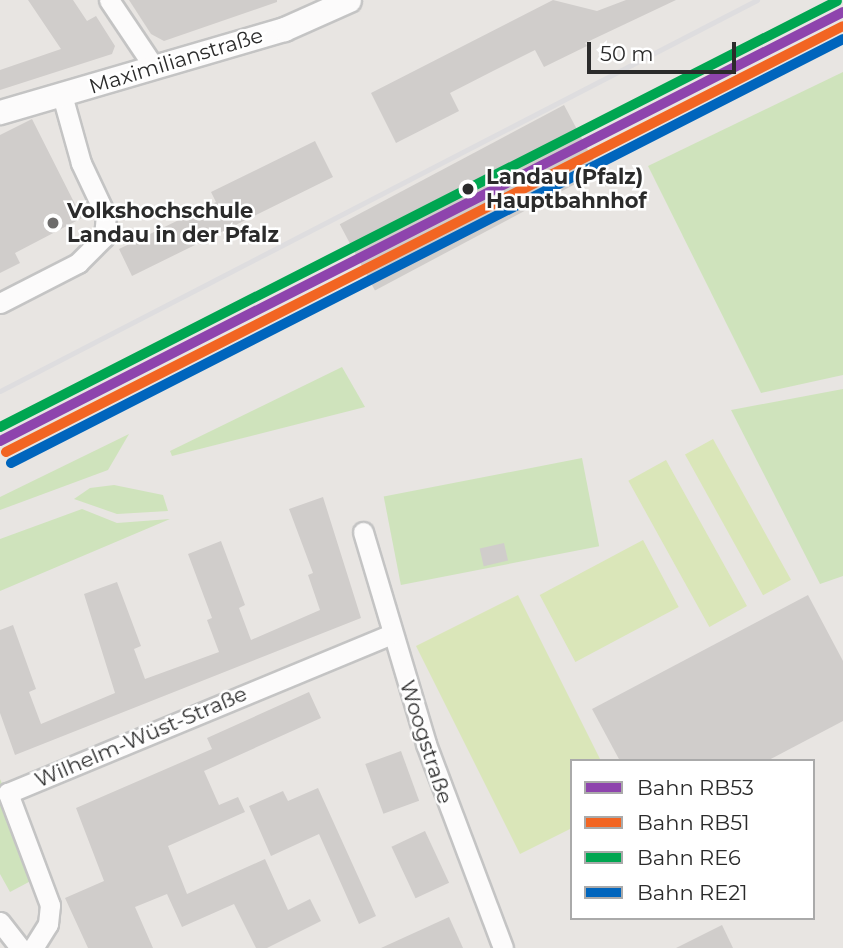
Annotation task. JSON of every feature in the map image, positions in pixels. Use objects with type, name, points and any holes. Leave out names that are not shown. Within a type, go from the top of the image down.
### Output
[{"type":"street","points":[[109,0],[154,67]]},
{"type":"street","name":"Maximilianstraße","points":[[0,112],[284,29],[349,0]]},
{"type":"street","points":[[0,303],[92,252],[104,237],[106,216],[81,163],[62,95]]},
{"type":"street","name":"Woogstraße","points":[[363,532],[391,634],[452,821],[503,948]]},
{"type":"street","name":"Wilhelm-Wüst-Straße","points":[[33,948],[48,924],[50,905],[8,793],[391,634]]},
{"type":"street","points":[[0,923],[20,948]]},
{"type":"green space","points":[[843,72],[843,375],[761,393],[648,166]]},
{"type":"green space","points":[[342,367],[365,407],[172,456],[170,451]]},
{"type":"green space","points":[[843,389],[843,576],[820,584],[731,410]]},
{"type":"green space","points":[[129,434],[108,470],[0,510],[0,497]]},
{"type":"green space","points":[[713,439],[791,580],[763,595],[685,455]]},
{"type":"green space","points":[[582,458],[599,546],[401,585],[384,497]]},
{"type":"green space","points":[[666,460],[747,606],[709,627],[628,481]]},
{"type":"green space","points":[[114,485],[163,495],[168,511],[117,514],[74,499],[90,488]]},
{"type":"green space","points":[[82,509],[117,523],[170,519],[0,591],[0,539]]},
{"type":"green space","points":[[643,540],[679,607],[575,662],[540,595]]},
{"type":"green space","points":[[518,595],[600,759],[570,759],[570,829],[520,854],[416,646]]},
{"type":"green space","points":[[0,779],[42,875],[10,892],[0,874]]},
{"type":"building","points":[[28,0],[73,0],[87,21],[96,16],[115,46],[112,54],[0,90],[0,70],[61,49]]},
{"type":"building","points":[[129,0],[277,2],[164,41],[151,34]]},
{"type":"building","points":[[553,0],[597,11],[626,0],[676,0],[585,43],[587,46],[544,67],[535,50],[493,71],[450,93],[459,111],[396,143],[371,93]]},
{"type":"building","points":[[564,105],[599,171],[375,290],[340,224]]},
{"type":"building","points":[[32,119],[82,218],[15,253],[20,263],[0,273],[0,135]]},
{"type":"building","points":[[315,141],[333,177],[132,276],[119,249],[216,202],[211,192]]},
{"type":"building","points":[[323,497],[361,618],[15,755],[0,713],[0,630],[13,625],[36,689],[29,692],[41,724],[115,693],[84,594],[117,582],[141,646],[134,649],[145,679],[219,652],[207,620],[212,618],[188,554],[221,541],[245,605],[239,608],[251,640],[320,610],[308,575],[313,573],[289,509]]},
{"type":"building","points":[[504,543],[508,561],[484,566],[480,549]]},
{"type":"building","points":[[808,595],[843,661],[843,721],[771,759],[619,759],[592,709]]},
{"type":"building","points":[[309,692],[321,718],[204,771],[219,805],[238,797],[245,812],[168,846],[187,894],[265,859],[288,910],[310,899],[321,921],[267,948],[256,948],[234,904],[182,927],[167,894],[135,907],[153,948],[88,948],[65,898],[104,881],[76,808],[212,749],[207,738]]},
{"type":"building","points":[[401,751],[419,801],[383,814],[365,764]]},
{"type":"building","points":[[318,788],[376,916],[359,924],[319,834],[271,856],[249,806],[283,791],[288,801]]},
{"type":"building","points":[[425,831],[449,883],[416,898],[391,847]]},
{"type":"building","points":[[449,917],[463,948],[381,948]]},
{"type":"building","points":[[722,925],[733,948],[676,948]]},
{"type":"railway","points":[[0,391],[757,0]]},
{"type":"rail line","name":"RE6","points":[[0,427],[837,1]]},
{"type":"rail line","name":"RB53","points":[[0,441],[843,12]]},
{"type":"rail line","name":"RB51","points":[[6,452],[843,26]]},
{"type":"rail line","name":"RE21","points":[[11,463],[843,39]]},
{"type":"place","name":"Landau (Pfalz) Hauptbahnhof","points":[[468,189]]},
{"type":"place","name":"Volkshochschule Landau in der Pfalz","points":[[53,223]]}]
